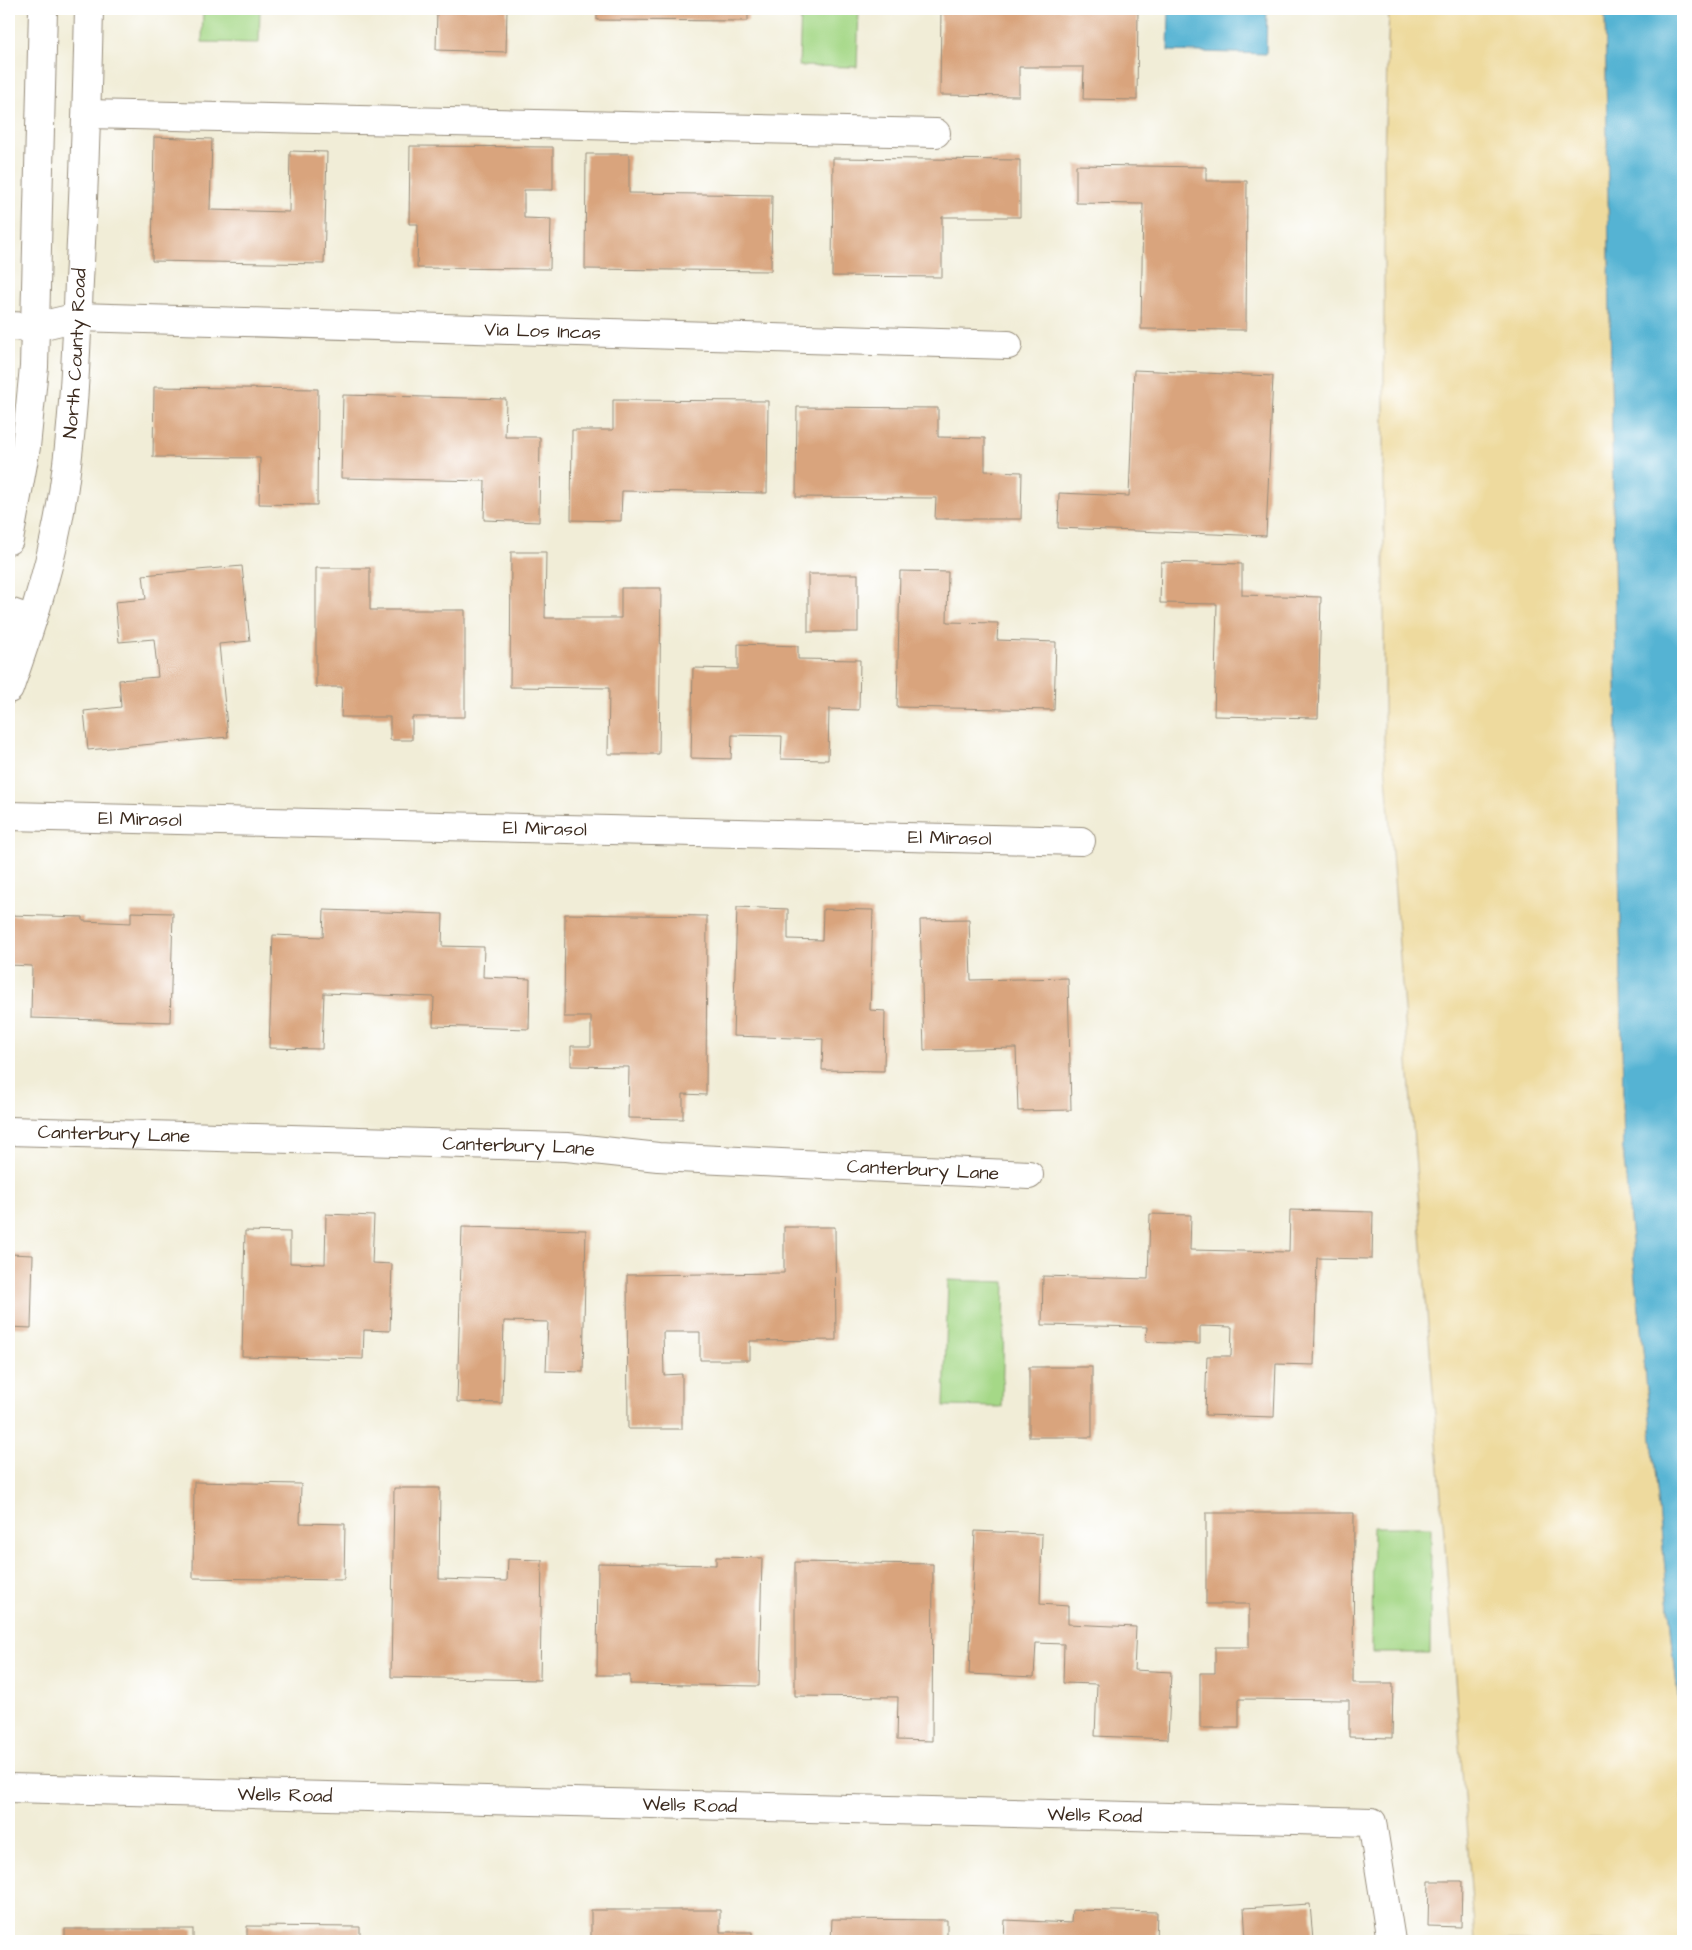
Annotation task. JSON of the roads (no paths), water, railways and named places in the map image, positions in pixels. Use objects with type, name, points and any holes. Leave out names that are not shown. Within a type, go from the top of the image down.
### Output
[{"type":"street","points":[[9,540],[26,447],[34,367],[22,326],[43,9]]},
{"type":"street","name":"North County Road","points":[[9,690],[20,616],[56,532],[64,486],[70,434],[78,317],[87,114],[89,9]]},
{"type":"street","points":[[87,114],[936,133]]},
{"type":"street","name":"Via Los Incas","points":[[22,326],[78,317],[1008,345]]},
{"type":"street","name":"El Mirasol","points":[[9,816],[1081,841]]},
{"type":"street","name":"Canterbury Lane","points":[[9,1131],[567,1147],[658,1157],[1029,1175]]},
{"type":"street","name":"Wells Road","points":[[9,1788],[1372,1822],[1391,1941]]},
{"type":"water","points":[[1169,9],[1267,9],[1266,54],[1168,51]]},
{"type":"water","points":[[1605,9],[1683,9],[1683,1748],[1624,1160]]}]
